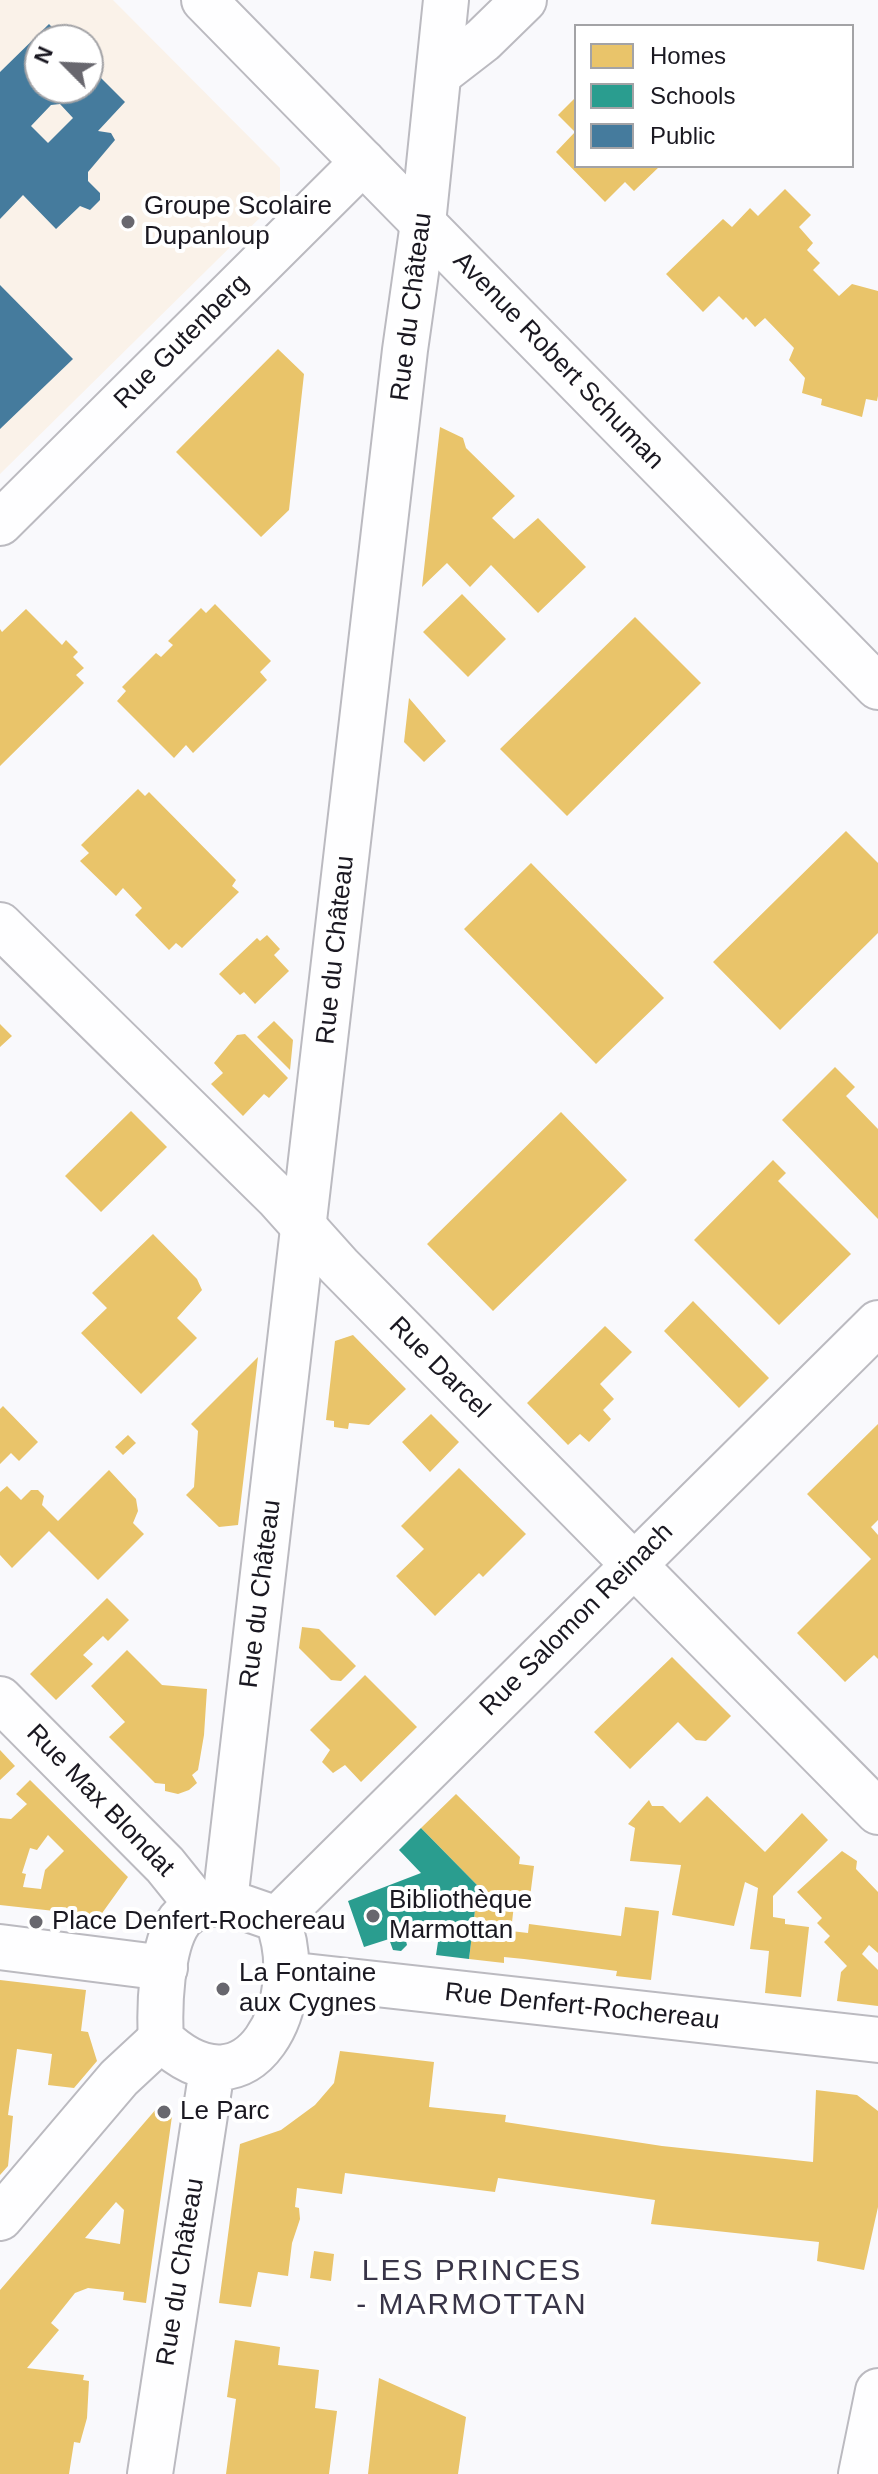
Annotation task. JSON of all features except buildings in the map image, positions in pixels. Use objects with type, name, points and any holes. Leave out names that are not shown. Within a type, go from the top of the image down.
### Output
[{"type":"street","name":"Avenue Robert Schuman","points":[[204,0],[878,687]]},
{"type":"street","name":"Rue du Château","points":[[212,1903],[305,1226],[405,350],[423,223],[446,0]]},
{"type":"street","points":[[439,74],[483,40],[524,0]]},
{"type":"street","name":"Rue Gutenberg","points":[[0,523],[363,162]]},
{"type":"street","name":"Rue Darcel","points":[[0,925],[305,1226],[339,1266],[878,1812]]},
{"type":"street","name":"Rue Salomon Reinach","points":[[277,1919],[878,1323]]},
{"type":"street","name":"Rue Max Blondat","points":[[0,1699],[165,1865],[212,1903]]},
{"type":"street","points":[[212,1903],[277,1919],[288,1945],[286,1974],[279,2019],[264,2045],[245,2061],[212,2069],[188,2061],[161,2039],[159,2010],[170,1940],[180,1919],[212,1903]]},
{"type":"street","points":[[0,1947],[165,1968]]},
{"type":"street","name":"Rue Denfert-Rochereau","points":[[286,1974],[878,2040]]},
{"type":"street","points":[[0,2218],[119,2078],[161,2039]]},
{"type":"street","name":"Rue du Château","points":[[150,2474],[212,2069]]},
{"type":"street","points":[[861,2474],[878,2391]]},
{"type":"shaded area","name":"Groupe Scolaire Dupanloup","points":[[0,0],[113,0],[280,168],[280,198],[0,474]]},
{"type":"place","name":"Groupe Scolaire Dupanloup","points":[[128,222]]},
{"type":"place","name":"Bibliothèque Marmottan","points":[[373,1916]]},
{"type":"place","name":"Place Denfert-Rochereau","points":[[36,1922]]},
{"type":"place","name":"La Fontaine aux Cygnes","points":[[223,1989]]},
{"type":"place","name":"Le Parc","points":[[164,2112]]},
{"type":"district","name":"LES PRINCES - MARMOTTAN","points":[[472,2289]]}]
